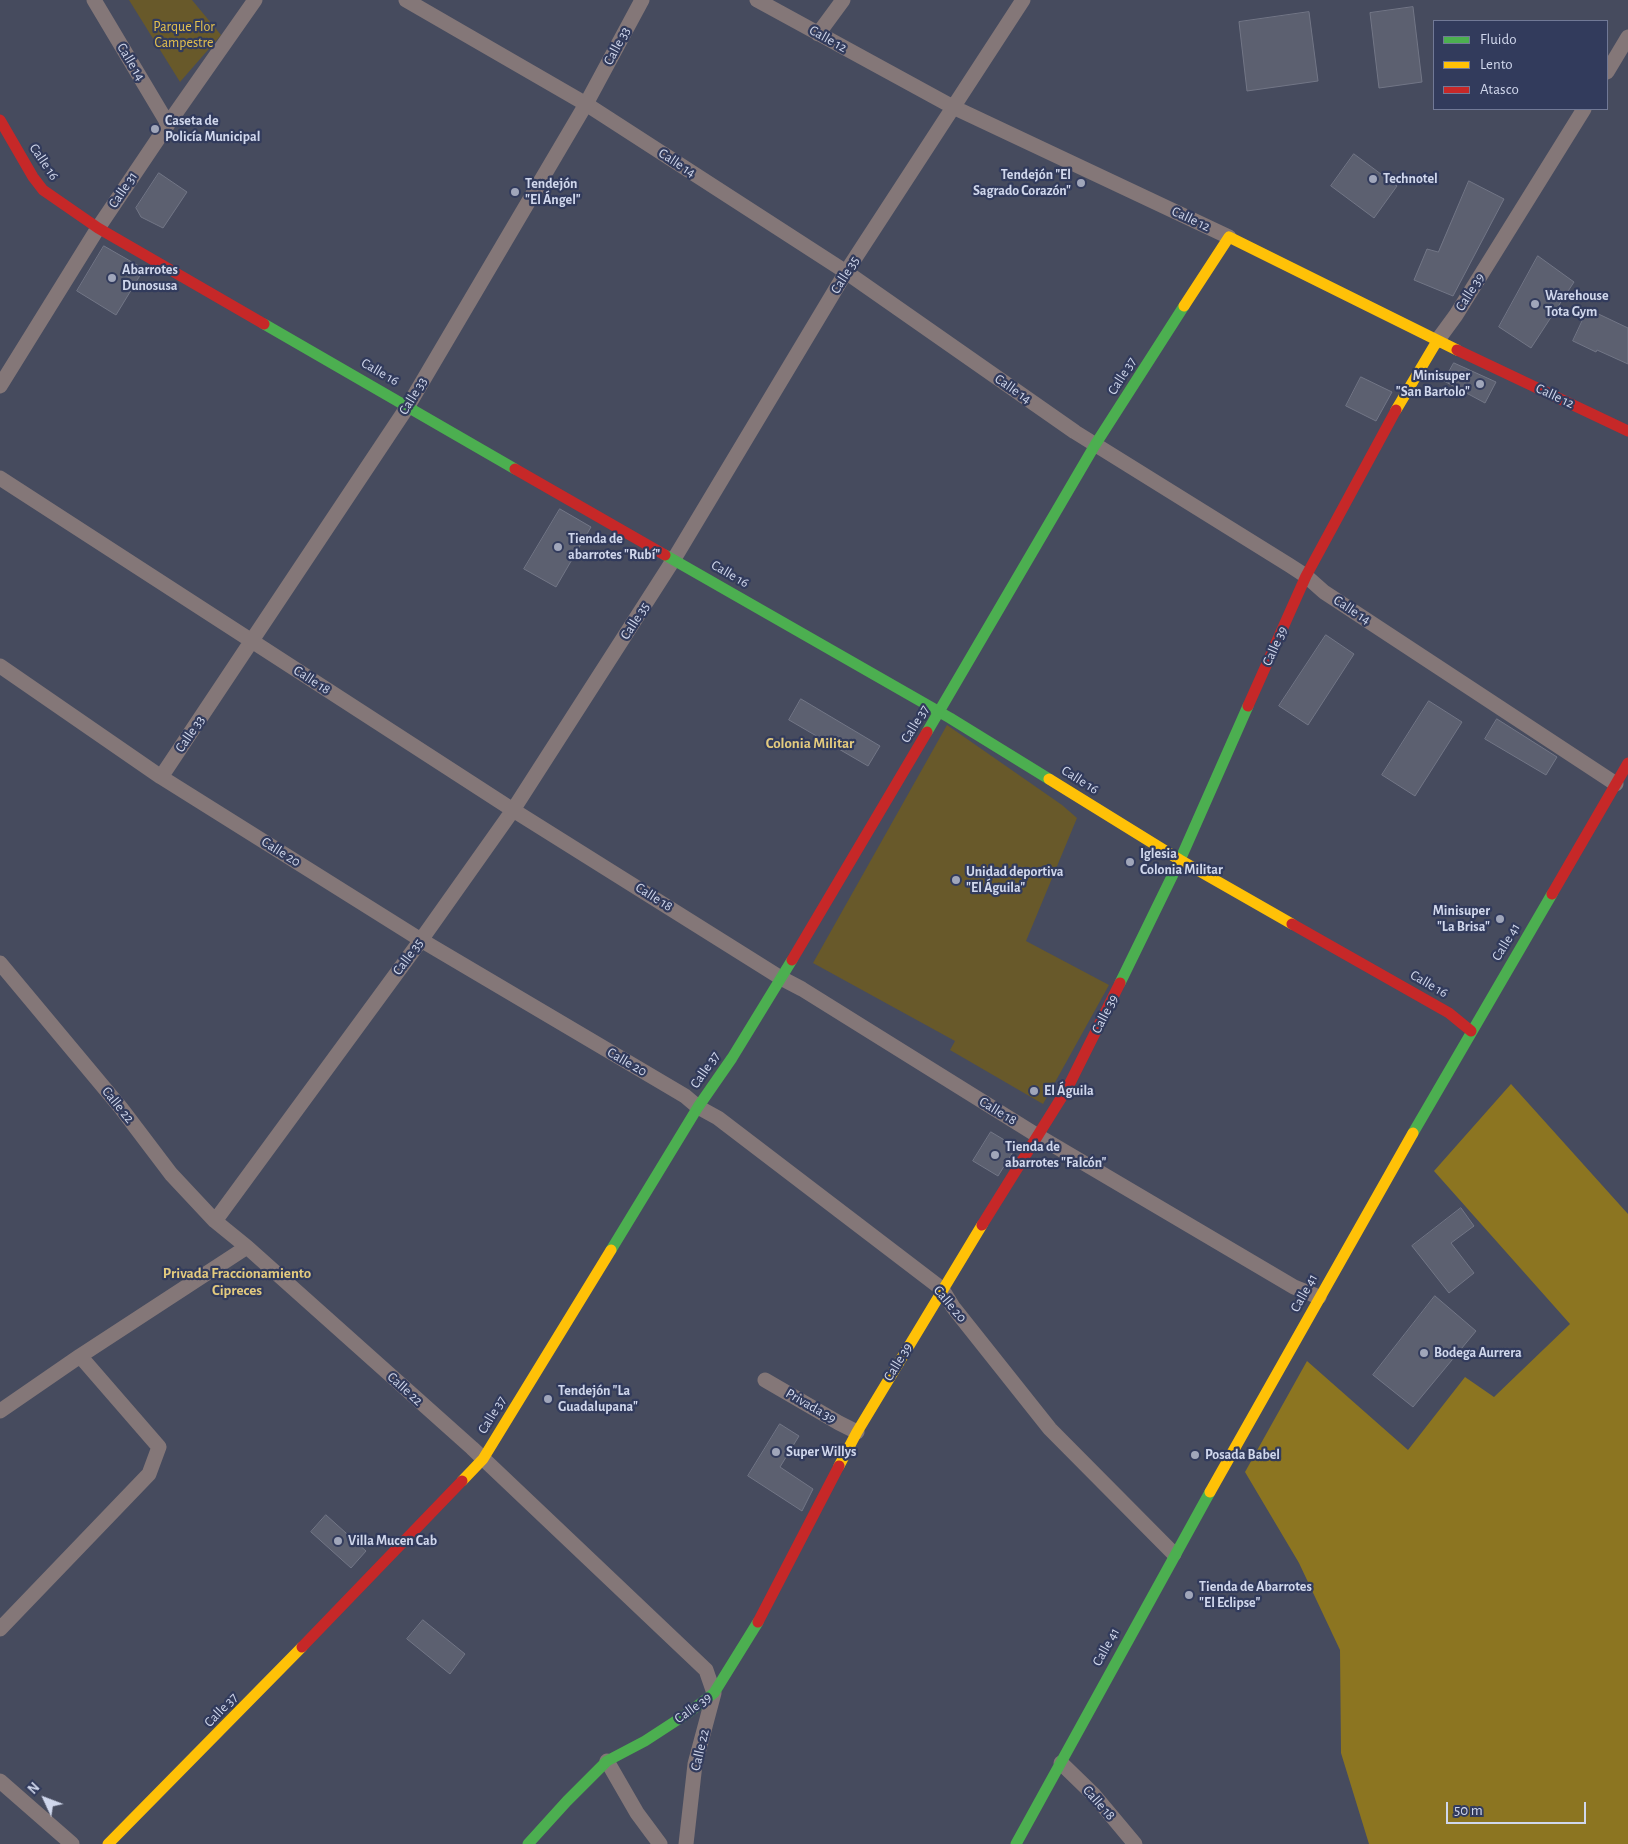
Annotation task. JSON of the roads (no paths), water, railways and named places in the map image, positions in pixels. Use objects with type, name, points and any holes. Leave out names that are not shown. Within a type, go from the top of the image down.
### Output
[{"type":"main road","name":"Calle 16","points":[[0,120],[33,177],[43,190],[98,228],[968,728],[1180,860],[1449,1013],[1471,1031]]},
{"type":"main road","name":"Calle 12","points":[[1230,237],[1437,341],[1628,431]]},
{"type":"main road","name":"Calle 37","points":[[108,1844],[222,1730],[483,1459],[698,1107],[732,1058],[781,978],[939,713],[1095,445],[1230,237]]},
{"type":"main road","name":"Calle 39","points":[[528,1844],[607,1761],[644,1741],[714,1693],[752,1634],[857,1432],[942,1289],[1068,1087],[1180,860],[1306,576],[1389,422],[1437,341]]},
{"type":"main road","name":"Calle 41","points":[[1016,1844],[1174,1554],[1319,1297],[1471,1031],[1628,763]]},
{"type":"street","name":"Calle 14","points":[[94,0],[168,124]]},
{"type":"street","name":"Calle 31","points":[[0,386],[98,228],[255,0]]},
{"type":"street","name":"Calle 14","points":[[406,0],[586,104],[846,272],[1095,445],[1306,576],[1332,597],[1616,784]]},
{"type":"street","name":"Calle 33","points":[[161,777],[408,406],[586,104],[642,0]]},
{"type":"street","name":"Calle 12","points":[[757,0],[953,107],[1230,237]]},
{"type":"street","points":[[818,34],[843,0]]},
{"type":"street","name":"Calle 35","points":[[215,1221],[513,810],[674,559],[846,272],[1023,0]]},
{"type":"street","points":[[1608,70],[1628,37]]},
{"type":"street","name":"Calle 39","points":[[1437,341],[1456,315],[1583,110]]},
{"type":"street","name":"Calle 18","points":[[0,478],[513,810],[781,978],[802,989],[1038,1136],[1294,1287],[1319,1297]]},
{"type":"street","name":"Calle 20","points":[[0,666],[161,777],[420,940],[686,1096],[698,1107],[718,1118],[942,1289],[953,1307],[1050,1429],[1174,1554]]},
{"type":"street","name":"Calle 22","points":[[0,963],[121,1108],[171,1174],[215,1221],[247,1247],[483,1459],[706,1670],[714,1693],[696,1764],[686,1844]]},
{"type":"street","points":[[0,1411],[80,1356],[247,1247]]},
{"type":"street","points":[[0,1629],[149,1474],[159,1447],[80,1356]]},
{"type":"street","name":"Privada 39","points":[[765,1380],[857,1432]]},
{"type":"street","points":[[607,1761],[637,1813],[660,1844]]},
{"type":"street","name":"Calle 18","points":[[1061,1763],[1094,1795],[1135,1844]]},
{"type":"street","points":[[0,1782],[72,1844]]},
{"type":"place","name":"Caseta de Policía Municipal","points":[[155,129]]},
{"type":"place","name":"Technotel","points":[[1373,179]]},
{"type":"place","name":"Tendejón \"El Sagrado Corazón\"","points":[[1081,183]]},
{"type":"place","name":"Tendejón \"El Ángel\"","points":[[515,192]]},
{"type":"place","name":"Abarrotes Dunosusa","points":[[112,278]]},
{"type":"place","name":"Warehouse Tota Gym","points":[[1535,304]]},
{"type":"place","name":"Minisuper \"San Bartolo\"","points":[[1480,384]]},
{"type":"place","name":"Tienda de abarrotes \"Rubí\"","points":[[558,547]]},
{"type":"place","name":"Iglesia Colonia Militar","points":[[1130,862]]},
{"type":"place","name":"Unidad deportiva \"El Águila\"","points":[[956,880]]},
{"type":"place","name":"Minisuper \"La Brisa\"","points":[[1500,919]]},
{"type":"place","name":"El Águila","points":[[1034,1091]]},
{"type":"place","name":"Tienda de abarrotes \"Falcón\"","points":[[995,1155]]},
{"type":"place","name":"Bodega Aurrera","points":[[1424,1353]]},
{"type":"place","name":"Tendejón \"La Guadalupana\"","points":[[548,1399]]},
{"type":"place","name":"Super Willys","points":[[776,1452]]},
{"type":"place","name":"Posada Babel","points":[[1195,1455]]},
{"type":"place","name":"Villa Mucen Cab","points":[[338,1541]]},
{"type":"place","name":"Tienda de Abarrotes \"El Eclipse\"","points":[[1189,1595]]},
{"type":"district","name":"Colonia Militar","points":[[810,743]]},
{"type":"district","name":"Privada Fraccionamiento Cipreces","points":[[237,1282]]},
{"type":"park label","name":"Parque Flor Campestre","points":[[184,36]]}]
